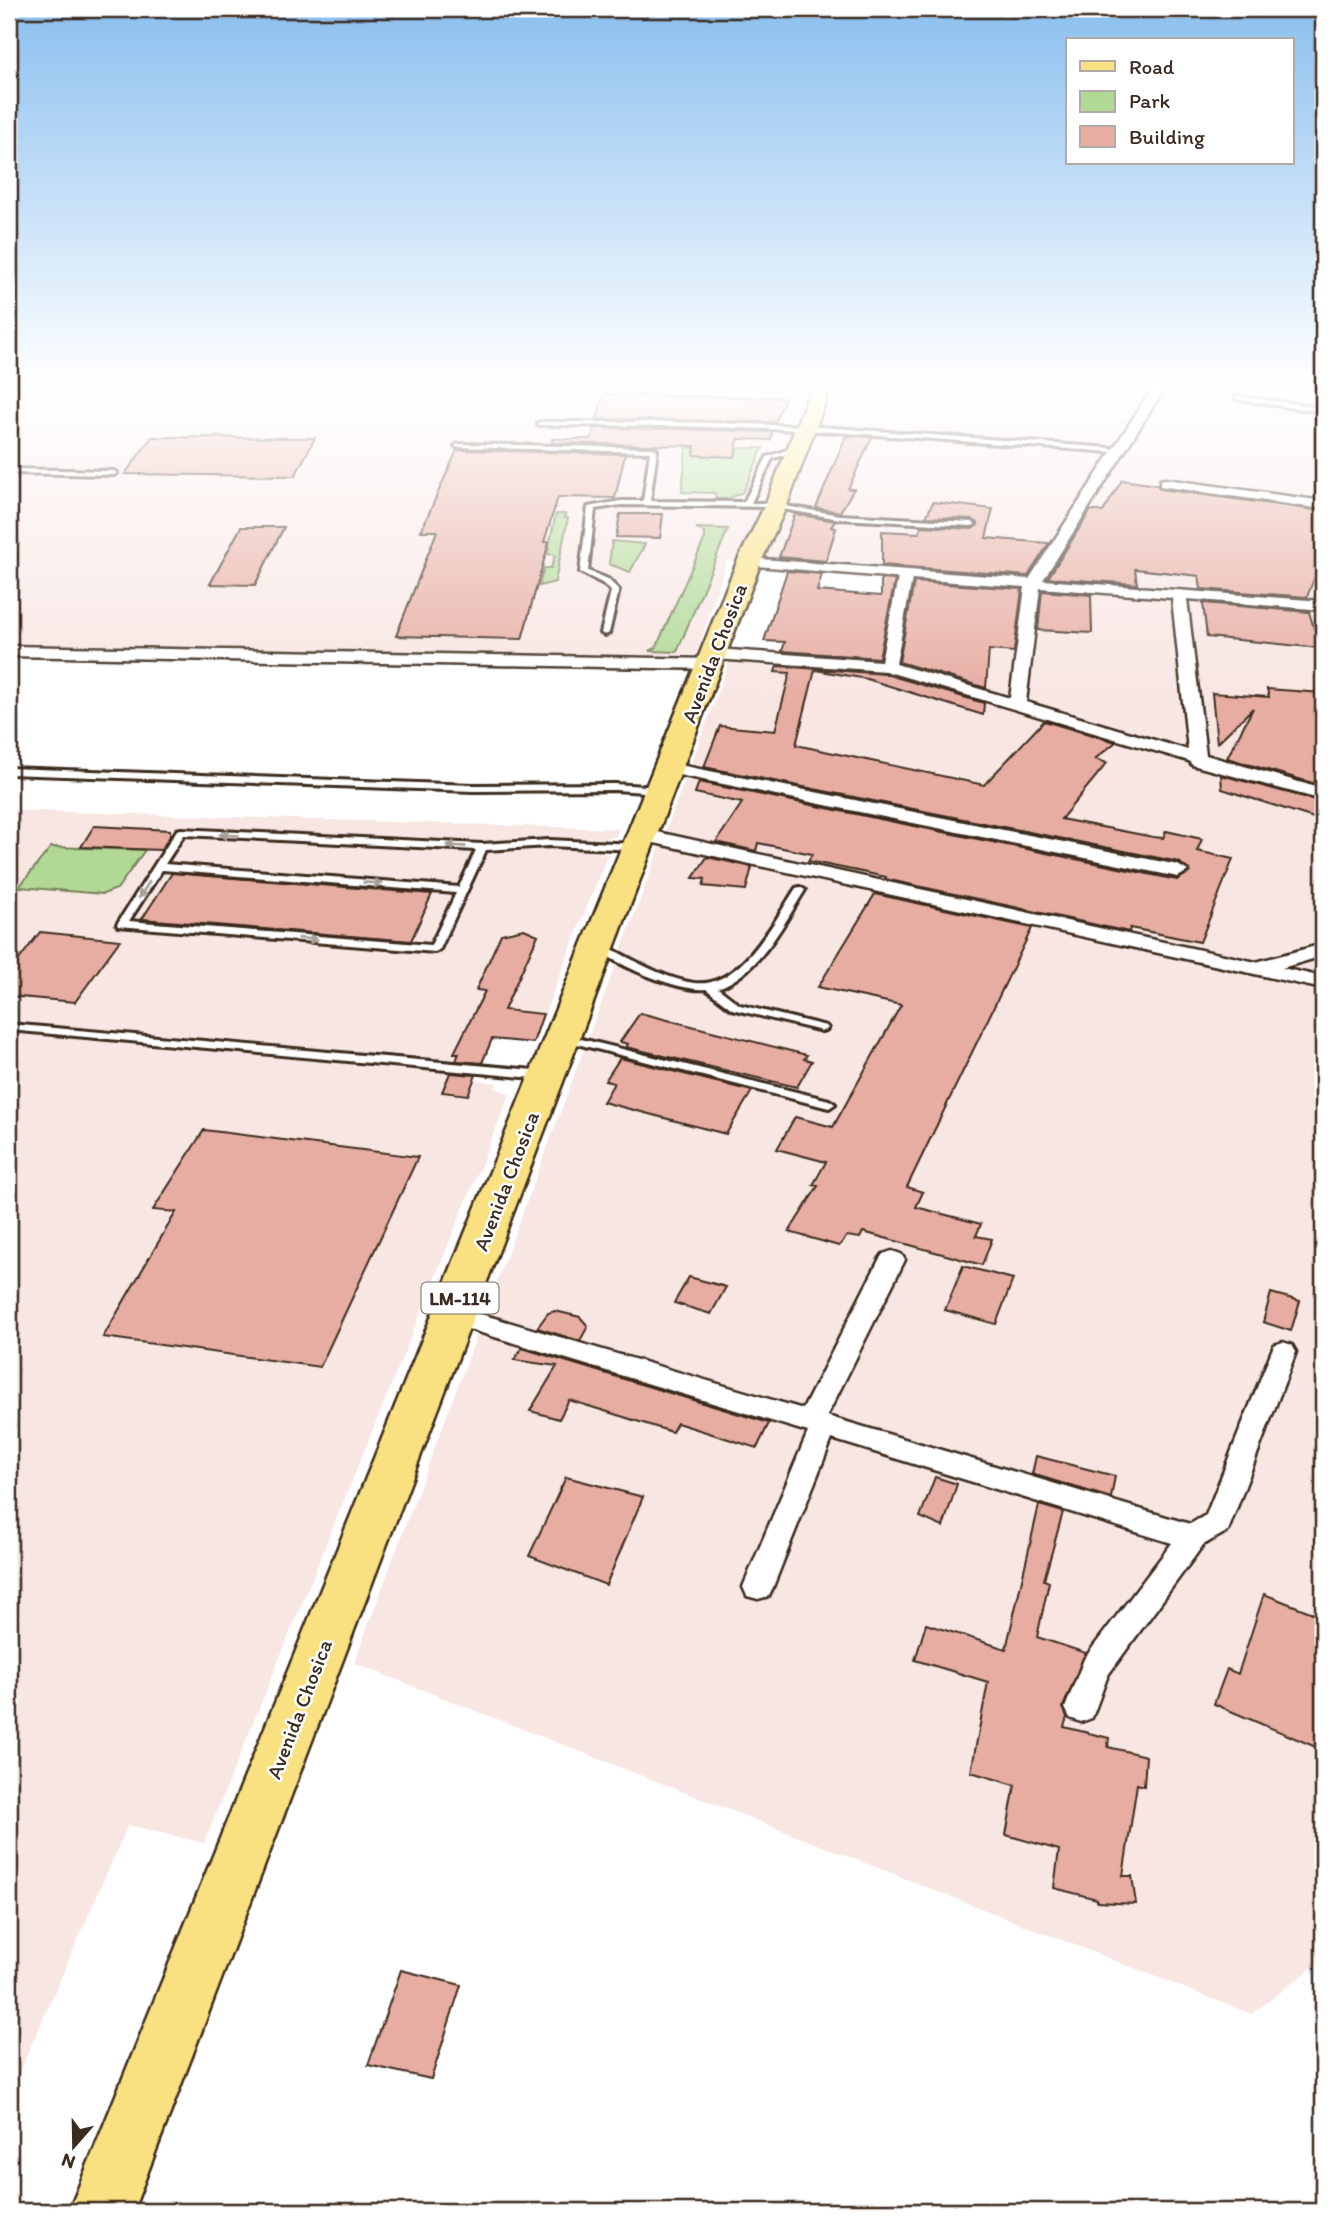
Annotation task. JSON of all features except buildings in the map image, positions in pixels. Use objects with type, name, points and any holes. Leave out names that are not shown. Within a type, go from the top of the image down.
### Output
[{"type":"main road","name":"Avenida Chosica","points":[[101,2211],[713,659],[749,562],[766,505],[774,490]]},
{"type":"street","points":[[1017,706],[1033,583],[1093,490]]},
{"type":"street","points":[[1212,490],[1323,505]]},
{"type":"street","points":[[749,562],[1323,605]]},
{"type":"street","points":[[888,667],[906,574]]},
{"type":"street","points":[[1179,594],[1198,761]]},
{"type":"street","points":[[9,651],[713,659],[888,667],[1198,761],[1323,795]]},
{"type":"street","points":[[665,779],[1178,871]]},
{"type":"street","points":[[640,841],[1323,983]]},
{"type":"street","points":[[1256,968],[1323,950]]},
{"type":"street","points":[[758,1587],[817,1424],[892,1260]]},
{"type":"street","points":[[454,1315],[1192,1537]]},
{"type":"street","points":[[1081,1707],[1096,1669],[1192,1537],[1218,1523],[1283,1352]]},
{"type":"lane","points":[[646,503],[648,490]]},
{"type":"lane","points":[[605,633],[615,590],[583,572],[592,507],[646,503],[766,505],[841,517],[972,524]]},
{"type":"lane","points":[[9,771],[473,788],[615,787],[665,779]]},
{"type":"lane","points":[[482,847],[435,949],[122,924],[181,832],[482,847],[640,841]]},
{"type":"lane","points":[[158,867],[462,890]]},
{"type":"lane","points":[[599,946],[667,982],[682,986],[710,987],[748,967],[800,890]]},
{"type":"lane","points":[[710,987],[736,1007],[822,1028]]},
{"type":"lane","points":[[9,1027],[547,1075]]},
{"type":"lane","points":[[563,1037],[829,1104]]},
{"type":"shaded area","points":[[9,490],[1323,490],[1323,1960],[1251,2014],[354,1663],[729,662],[897,681],[930,581],[727,560],[696,656],[9,646]]},
{"type":"shaded area","points":[[9,810],[619,829],[615,837],[605,838],[599,853],[608,854],[533,1043],[492,1039],[476,1051],[465,1078],[497,1083],[495,1088],[510,1094],[204,1843],[128,1825],[9,2096]]},
{"type":"green space","points":[[682,490],[744,490],[728,499],[716,499],[715,493],[682,492]]},
{"type":"green space","points":[[556,514],[565,514],[564,518],[568,518],[555,582],[539,586],[544,568],[551,568],[555,555],[547,554]]},
{"type":"green space","points":[[696,528],[728,529],[677,652],[649,651],[656,648],[705,538],[705,533]]},
{"type":"green space","points":[[612,541],[645,544],[630,572],[609,564]]},
{"type":"green space","points":[[51,847],[145,850],[117,889],[103,894],[19,887]]}]
